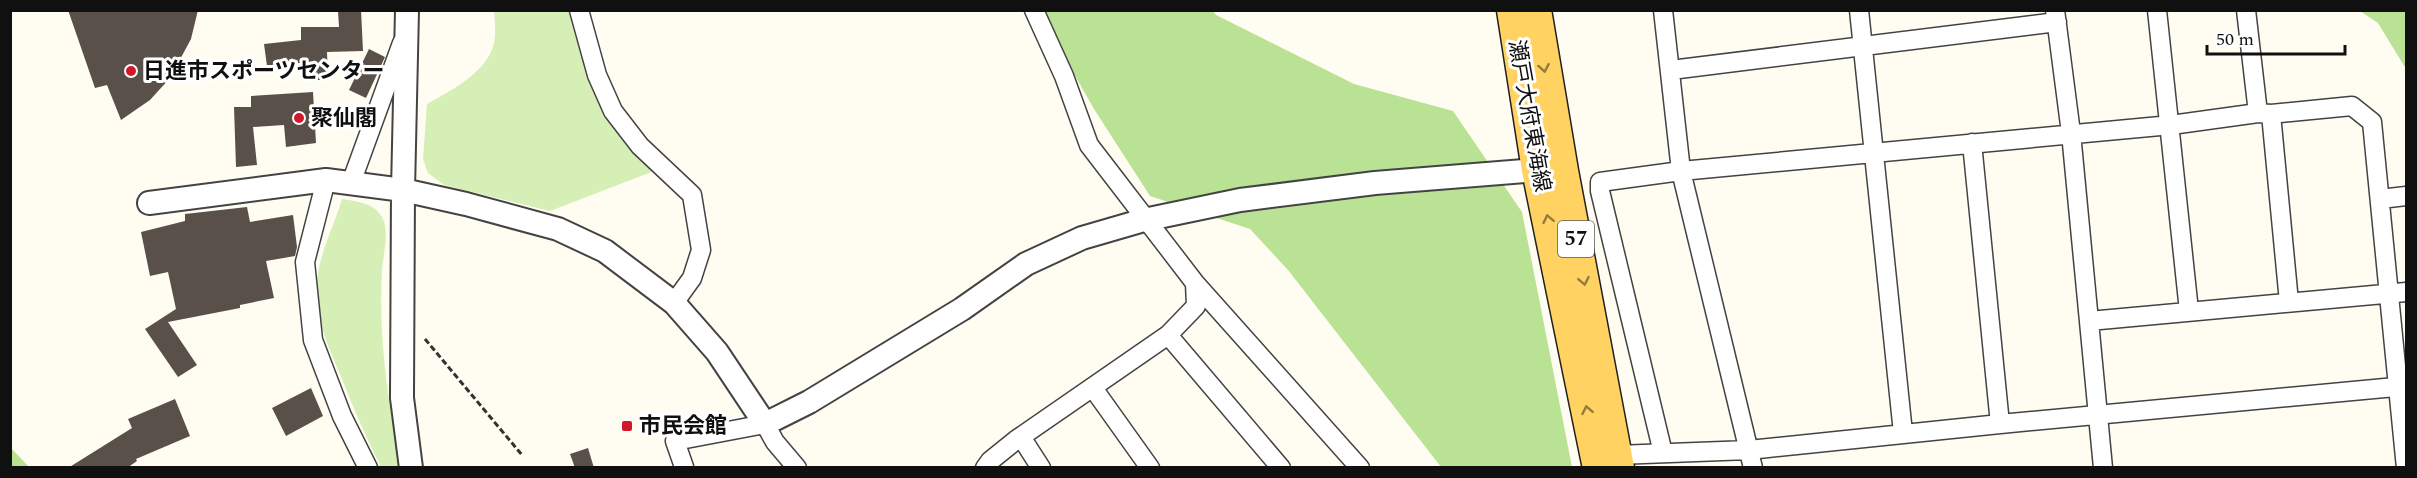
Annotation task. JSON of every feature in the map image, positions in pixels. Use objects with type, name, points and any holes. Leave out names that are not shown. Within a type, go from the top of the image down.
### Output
[{"type":"main road","name":"瀬戸大府東海線","points":[[1512,10],[1537,170],[1612,463]]},
{"type":"main road","name":"瀬戸大府東海線","points":[[1536,10],[1612,463]]},
{"type":"street","points":[[579,10],[597,75],[614,111],[640,146],[692,195],[701,250],[692,278],[675,303]]},
{"type":"street","points":[[1034,10],[1064,76],[1089,145],[1144,220],[1195,283],[1360,468]]},
{"type":"street","points":[[1663,10],[1681,171],[1751,459]]},
{"type":"street","points":[[1859,10],[1876,152],[1903,433]]},
{"type":"street","points":[[2157,10],[2189,311]]},
{"type":"street","points":[[2246,10],[2264,114],[2289,302]]},
{"type":"street","points":[[1671,70],[1863,46],[2056,16],[2071,133],[2103,468]]},
{"type":"street","points":[[351,183],[407,20]]},
{"type":"street","points":[[407,20],[402,398],[411,468]]},
{"type":"street","points":[[1663,453],[1600,182],[1681,171],[2352,106],[2372,122],[2380,199],[2397,293],[2406,468]]},
{"type":"street","points":[[1972,143],[2000,424]]},
{"type":"street","points":[[684,467],[675,441],[765,424],[809,402],[962,309],[1026,264],[1082,238],[1144,220],[1263,197],[1375,183],[1537,170]]},
{"type":"street","points":[[326,180],[305,262],[313,340],[342,416],[368,468]]},
{"type":"street","points":[[149,203],[326,180],[403,190],[558,229],[605,251],[675,303],[717,352],[776,442],[797,468]]},
{"type":"street","points":[[2380,199],[2406,196]]},
{"type":"street","points":[[985,468],[990,461],[1021,437],[1168,335],[1196,306],[1195,283]]},
{"type":"street","points":[[2089,321],[2397,293]]},
{"type":"street","points":[[1168,335],[1281,468]]},
{"type":"street","points":[[1612,463],[1663,453],[1751,459],[1903,433],[2402,386]]},
{"type":"street","points":[[1093,388],[1150,468]]},
{"type":"street","points":[[1021,437],[1041,468]]},
{"type":"path","points":[[424,339],[522,455]]},
{"type":"green space","points":[[494,11],[570,11],[589,78],[608,118],[620,136],[654,171],[550,211],[444,185],[428,173],[423,159],[427,104],[467,80],[484,63],[494,43]]},
{"type":"green space","points":[[1043,11],[1213,11],[1216,15],[1354,84],[1453,111],[1522,212],[1572,467],[1441,467],[1288,270],[1250,229],[1150,196],[1094,109],[1056,42]]},
{"type":"green space","points":[[2360,11],[2406,11],[2406,69],[2378,23]]},
{"type":"green space","points":[[342,199],[359,202],[379,212],[386,230],[381,320],[388,394],[401,467],[381,467],[351,401],[320,320],[317,295],[318,272]]},
{"type":"green space","points":[[11,448],[29,467],[11,467]]},
{"type":"building","name":"日進市スポーツセンター","points":[[68,10],[198,10],[191,39],[170,78],[150,100],[121,120],[107,85],[95,88]]},
{"type":"building","points":[[361,10],[363,51],[327,52],[328,80],[311,80],[310,62],[267,66],[264,44],[301,40],[301,27],[339,27],[338,11]]},
{"type":"building","points":[[369,49],[385,57],[366,98],[349,90]]},
{"type":"building","points":[[313,92],[316,143],[286,147],[284,125],[253,127],[257,165],[236,167],[234,107],[251,107],[251,96]]},
{"type":"building","points":[[247,207],[250,222],[293,215],[297,247],[295,256],[266,261],[274,298],[240,305],[240,308],[168,322],[197,365],[178,377],[145,329],[176,309],[168,272],[150,276],[141,232],[185,221],[185,214]]},
{"type":"building","points":[[311,388],[323,416],[286,436],[272,408]]},
{"type":"building","points":[[175,399],[190,436],[136,459],[137,461],[127,468],[68,468],[132,428],[128,419]]},
{"type":"building","points":[[588,448],[594,468],[575,468],[570,454]]},
{"type":"place","name":"日進市スポーツセンター","points":[[131,71]]},
{"type":"place","name":"聚仙閣","points":[[299,118]]},
{"type":"place","name":"市民会館","points":[[627,426]]}]
